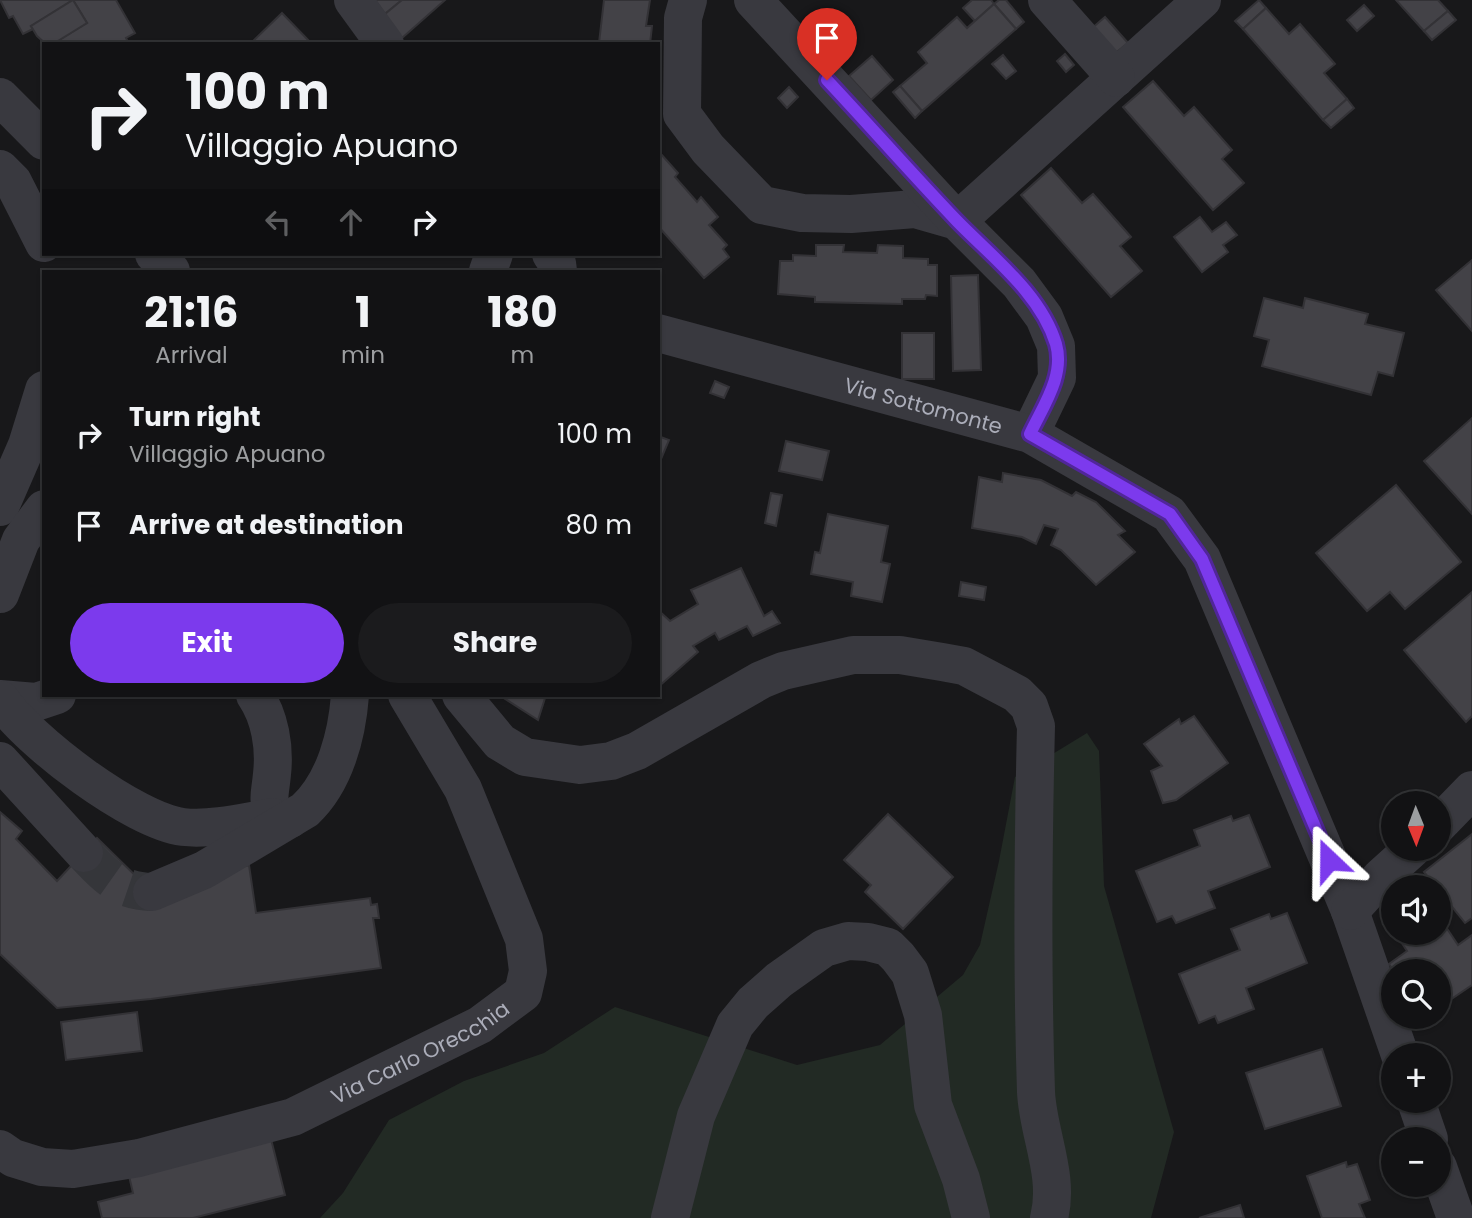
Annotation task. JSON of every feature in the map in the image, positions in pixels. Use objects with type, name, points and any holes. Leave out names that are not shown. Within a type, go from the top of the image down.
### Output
[{"type":"street","points":[[353,0],[384,42]]},
{"type":"street","points":[[688,0],[683,18],[682,114],[708,149],[762,205],[802,212],[851,214],[915,209],[957,221]]},
{"type":"street","points":[[753,0],[957,221],[1019,283],[1044,317],[1056,346],[1057,378],[1030,434]]},
{"type":"street","points":[[1046,0],[1116,78]]},
{"type":"street","points":[[957,221],[1202,0]]},
{"type":"street","points":[[0,97],[42,139]]},
{"type":"street","points":[[0,169],[13,182],[42,239]]},
{"type":"street","points":[[156,256],[170,270]]},
{"type":"street","name":"Via Sottomonte","points":[[660,334],[1030,434],[1170,514],[1202,559],[1350,911],[1396,1043]]},
{"type":"street","points":[[0,507],[27,445],[42,396]]},
{"type":"street","points":[[0,593],[21,540],[42,512]]},
{"type":"street","points":[[463,697],[500,742],[525,757],[580,765],[611,761],[637,751],[761,680],[783,671],[853,655],[900,655],[964,666],[1017,694],[1029,706],[1036,726],[1036,1071],[1037,1097],[1052,1183],[1049,1218]]},
{"type":"street","points":[[0,700],[36,702],[51,697]]},
{"type":"street","points":[[256,697],[267,715],[272,742],[273,772],[268,797],[282,818]]},
{"type":"street","points":[[0,700],[7,710],[74,769],[115,798],[159,821],[182,827],[207,827],[282,818],[305,810],[318,799],[348,722],[350,697]]},
{"type":"street","name":"Via Carlo Orecchia","points":[[0,1149],[13,1158],[42,1167],[73,1169],[139,1158],[293,1116],[480,1025],[523,993],[528,971],[524,939],[463,789],[408,697]]},
{"type":"street","points":[[0,761],[84,853]]},
{"type":"street","points":[[1451,812],[1472,790]]},
{"type":"street","points":[[152,892],[204,870],[282,818]]},
{"type":"street","points":[[1350,911],[1399,861]]},
{"type":"street","points":[[670,1218],[696,1116],[735,1025],[753,1003],[779,980],[824,948],[848,941],[888,947],[910,973],[923,1014],[933,1105],[961,1179],[971,1218]]},
{"type":"street","points":[[1449,1197],[1456,1218]]},
{"type":"shaded area","points":[[1087,733],[1099,751],[1104,886],[1174,1132],[1151,1218],[320,1218],[343,1193],[389,1120],[464,1081],[544,1053],[615,1007],[797,1065],[880,1045],[963,975],[980,945],[1015,777]]},
{"type":"building","points":[[0,0],[73,0],[31,26],[33,29],[23,34],[13,16],[9,18]]},
{"type":"building","points":[[73,0],[116,0],[135,33],[126,38],[128,42],[59,40],[87,23]]},
{"type":"building","points":[[73,0],[87,23],[56,42],[44,42],[31,26]]},
{"type":"building","points":[[375,0],[402,0],[385,14]]},
{"type":"building","points":[[402,0],[445,0],[402,38],[385,14]]},
{"type":"building","points":[[604,0],[650,0],[646,26],[652,26],[650,42],[599,42]]},
{"type":"building","points":[[972,0],[991,0],[994,4],[975,21],[963,8]]},
{"type":"building","points":[[999,0],[1006,0],[1024,22],[1016,29],[994,4]]},
{"type":"building","points":[[1259,0],[1266,8],[1243,29],[1235,21]]},
{"type":"building","points":[[1396,0],[1438,0],[1448,11],[1424,31]]},
{"type":"building","points":[[994,4],[1016,29],[922,111],[900,86],[927,63],[918,52],[957,17],[967,28]]},
{"type":"building","points":[[1364,5],[1374,16],[1357,31],[1347,20]]},
{"type":"building","points":[[1266,8],[1289,34],[1300,24],[1335,64],[1324,73],[1347,99],[1323,120],[1243,29]]},
{"type":"building","points":[[1448,11],[1456,20],[1432,40],[1424,31]]},
{"type":"building","points":[[282,13],[310,42],[252,42]]},
{"type":"building","points":[[1105,17],[1128,43],[1113,55],[1091,29]]},
{"type":"building","points":[[1065,54],[1074,65],[1066,72],[1057,61]]},
{"type":"building","points":[[1003,55],[1016,71],[1006,79],[992,64]]},
{"type":"building","points":[[872,56],[893,80],[871,100],[849,76]]},
{"type":"building","points":[[1153,81],[1184,116],[1194,107],[1232,150],[1222,159],[1244,183],[1213,210],[1123,107]]},
{"type":"building","points":[[900,86],[922,111],[915,118],[893,92]]},
{"type":"building","points":[[789,87],[798,97],[787,108],[778,98]]},
{"type":"building","points":[[1347,99],[1354,108],[1331,128],[1323,120]]},
{"type":"building","points":[[660,153],[678,173],[675,177],[697,202],[701,197],[718,217],[709,225],[727,245],[723,249],[729,257],[704,278],[660,228]]},
{"type":"building","points":[[1051,168],[1082,203],[1093,194],[1131,237],[1120,246],[1142,271],[1111,297],[1021,195]]},
{"type":"building","points":[[1200,217],[1212,232],[1226,222],[1237,235],[1223,245],[1228,252],[1202,272],[1174,237]]},
{"type":"building","points":[[816,245],[844,245],[843,252],[877,253],[878,245],[903,246],[903,258],[928,259],[928,265],[937,265],[937,296],[902,299],[902,304],[815,302],[815,297],[778,294],[780,261],[793,261],[793,255],[816,256]]},
{"type":"building","points":[[1472,260],[1472,331],[1436,290]]},
{"type":"building","points":[[978,275],[981,370],[953,371],[951,276]]},
{"type":"building","points":[[1264,298],[1303,308],[1305,298],[1368,314],[1365,324],[1404,333],[1393,376],[1378,372],[1371,395],[1262,366],[1269,340],[1254,336]]},
{"type":"building","points":[[902,333],[934,333],[934,379],[902,379]]},
{"type":"building","points":[[715,381],[729,387],[724,398],[710,393]]},
{"type":"building","points":[[1472,418],[1472,514],[1424,461]]},
{"type":"building","points":[[660,437],[669,440],[660,459]]},
{"type":"building","points":[[786,441],[829,451],[822,480],[779,471]]},
{"type":"building","points":[[1003,473],[1041,480],[1072,496],[1076,492],[1096,502],[1125,531],[1118,535],[1135,552],[1096,585],[1061,550],[1051,545],[1058,529],[1044,525],[1036,544],[1022,537],[972,528],[979,477],[1002,482]]},
{"type":"building","points":[[1396,485],[1461,562],[1405,609],[1390,592],[1367,611],[1316,553]]},
{"type":"building","points":[[771,493],[782,495],[776,526],[765,523]]},
{"type":"building","points":[[828,514],[888,526],[881,562],[890,564],[882,602],[851,596],[853,582],[811,574],[815,552],[820,553]]},
{"type":"building","points":[[741,568],[764,616],[772,611],[780,623],[753,636],[747,626],[719,640],[715,633],[693,646],[698,652],[660,685],[660,612],[670,621],[698,604],[691,590]]},
{"type":"building","points":[[961,582],[986,587],[984,600],[959,596]]},
{"type":"building","points":[[1472,592],[1472,716],[1466,722],[1404,650]]},
{"type":"building","points":[[502,697],[545,697],[538,720]]},
{"type":"building","points":[[1194,716],[1228,763],[1176,800],[1163,803],[1151,771],[1162,766],[1144,744],[1179,719],[1181,724]]},
{"type":"building","points":[[0,812],[22,831],[16,839],[57,881],[97,838],[152,892],[249,865],[256,913],[370,898],[371,905],[377,904],[379,918],[373,918],[381,968],[151,999],[57,1008],[0,954]]},
{"type":"building","points":[[888,814],[953,877],[903,929],[865,892],[871,885],[844,860]]},
{"type":"building","points":[[1249,815],[1270,867],[1208,891],[1215,908],[1176,923],[1172,916],[1157,922],[1136,871],[1200,846],[1194,830],[1231,816],[1233,821]]},
{"type":"building","points":[[1472,834],[1472,918],[1465,923],[1451,906],[1451,875],[1426,875],[1424,872],[1438,861],[1451,861],[1451,851]]},
{"type":"building","points":[[1287,913],[1307,963],[1246,988],[1254,1009],[1218,1023],[1215,1016],[1199,1023],[1179,974],[1240,950],[1231,929],[1269,914],[1271,919]]},
{"type":"building","points":[[1451,934],[1458,945],[1472,935],[1472,985],[1451,999],[1451,959],[1396,959],[1407,951],[1403,945],[1451,945]]},
{"type":"building","points":[[137,1012],[142,1051],[66,1060],[61,1022]]},
{"type":"building","points":[[1322,1049],[1341,1106],[1265,1129],[1246,1073]]},
{"type":"building","points":[[271,1139],[285,1195],[193,1218],[102,1218],[98,1202],[133,1193],[129,1176]]},
{"type":"building","points":[[1346,1162],[1347,1167],[1357,1164],[1370,1200],[1359,1204],[1365,1218],[1322,1218],[1307,1176]]},
{"type":"building","points":[[1240,1205],[1244,1218],[1199,1218]]},
{"type":"tunnel","points":[[84,853],[114,881],[130,889],[152,892]]},
{"type":"route","points":[[827,80],[957,221],[1019,283],[1044,317],[1056,346],[1057,378],[1030,434],[1170,514],[1202,559],[1329,860]]}]
